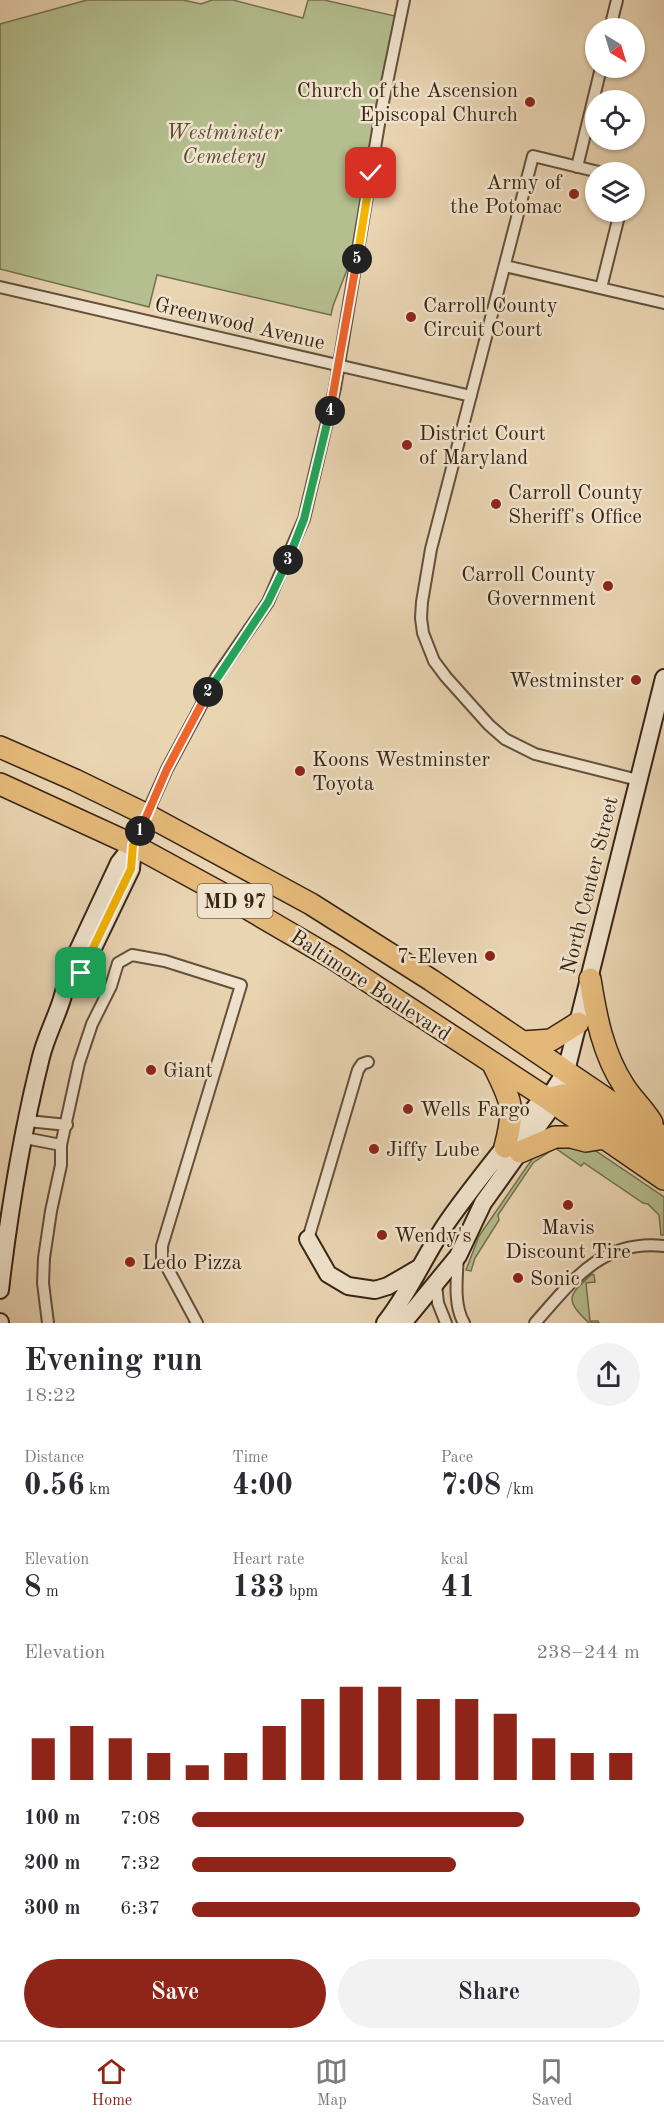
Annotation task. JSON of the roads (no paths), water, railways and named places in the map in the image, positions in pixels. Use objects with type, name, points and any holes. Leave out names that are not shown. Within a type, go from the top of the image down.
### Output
[{"type":"highway","name":"Baltimore Boulevard","points":[[0,747],[140,830],[221,893],[334,959],[664,1179]]},
{"type":"highway","name":"Baltimore Boulevard","points":[[0,784],[140,830],[311,904],[431,980],[662,1136]]},
{"type":"highway","points":[[590,980],[598,1028],[618,1077],[662,1136]]},
{"type":"highway","points":[[523,1042],[551,1040],[578,1023]]},
{"type":"highway","points":[[493,1064],[508,1095],[512,1110],[510,1128],[512,1150],[555,1137],[571,1137],[586,1141],[605,1138]]},
{"type":"highway","points":[[548,1100],[562,1095],[572,1097],[664,1157]]},
{"type":"street","points":[[0,1290],[11,1206],[41,1057],[51,1024],[66,988],[67,974],[119,864],[140,830],[194,717],[217,676],[268,602],[304,519],[335,388],[381,112],[404,0]]},
{"type":"street","points":[[612,18],[617,0]]},
{"type":"street","points":[[576,167],[598,78]]},
{"type":"street","points":[[585,169],[533,156],[427,571],[421,618],[427,646],[434,660],[458,692],[505,739],[535,754],[638,780]]},
{"type":"street","points":[[601,288],[618,222]]},
{"type":"street","points":[[505,266],[664,303]]},
{"type":"street","name":"Greenwood Avenue","points":[[0,287],[471,396]]},
{"type":"street","name":"North Center Street","points":[[403,1323],[458,1256],[483,1203],[537,1105],[548,1100],[566,1071],[664,678]]},
{"type":"street","points":[[48,1323],[43,1283],[44,1258],[61,1165],[62,1145],[79,1063],[92,1024],[111,986],[118,963],[132,955],[144,956],[241,985],[162,1246],[162,1258],[196,1323]]},
{"type":"street","points":[[368,1062],[362,1064],[358,1070],[308,1239],[327,1274],[348,1286],[375,1290],[388,1286],[422,1266]]},
{"type":"street","points":[[28,1121],[67,1125]]},
{"type":"street","points":[[25,1138],[62,1145]]},
{"type":"street","name":"North Center Street","points":[[385,1323],[446,1224],[512,1150]]},
{"type":"street","points":[[446,1224],[435,1284],[438,1303],[446,1323]]},
{"type":"street","points":[[535,1323],[585,1270],[604,1256],[628,1247],[664,1246]]},
{"type":"street","points":[[458,1256],[457,1287],[460,1316],[464,1323]]},
{"type":"place","name":"Church of the Ascension Episcopal Church","points":[[530,102]]},
{"type":"place","name":"Army of the Potomac","points":[[574,194]]},
{"type":"place","name":"Carroll County Circuit Court","points":[[411,317]]},
{"type":"place","name":"District Court of Maryland","points":[[407,445]]},
{"type":"place","name":"Carroll County Sheriff's Office","points":[[496,504]]},
{"type":"place","name":"Carroll County Government","points":[[608,586]]},
{"type":"place","name":"Westminster","points":[[636,680]]},
{"type":"place","name":"Koons Westminster Toyota","points":[[300,771]]},
{"type":"place","name":"7-Eleven","points":[[490,956]]},
{"type":"place","name":"Giant","points":[[151,1070]]},
{"type":"place","name":"Wells Fargo","points":[[408,1109]]},
{"type":"place","name":"Jiffy Lube","points":[[374,1149]]},
{"type":"place","name":"Mavis Discount Tire","points":[[568,1205]]},
{"type":"place","name":"Wendy's","points":[[382,1235]]},
{"type":"place","name":"Ledo Pizza","points":[[130,1262]]},
{"type":"place","name":"Sonic","points":[[518,1278]]},
{"type":"park label","name":"Westminster Cemetery","points":[[224,144]]}]
